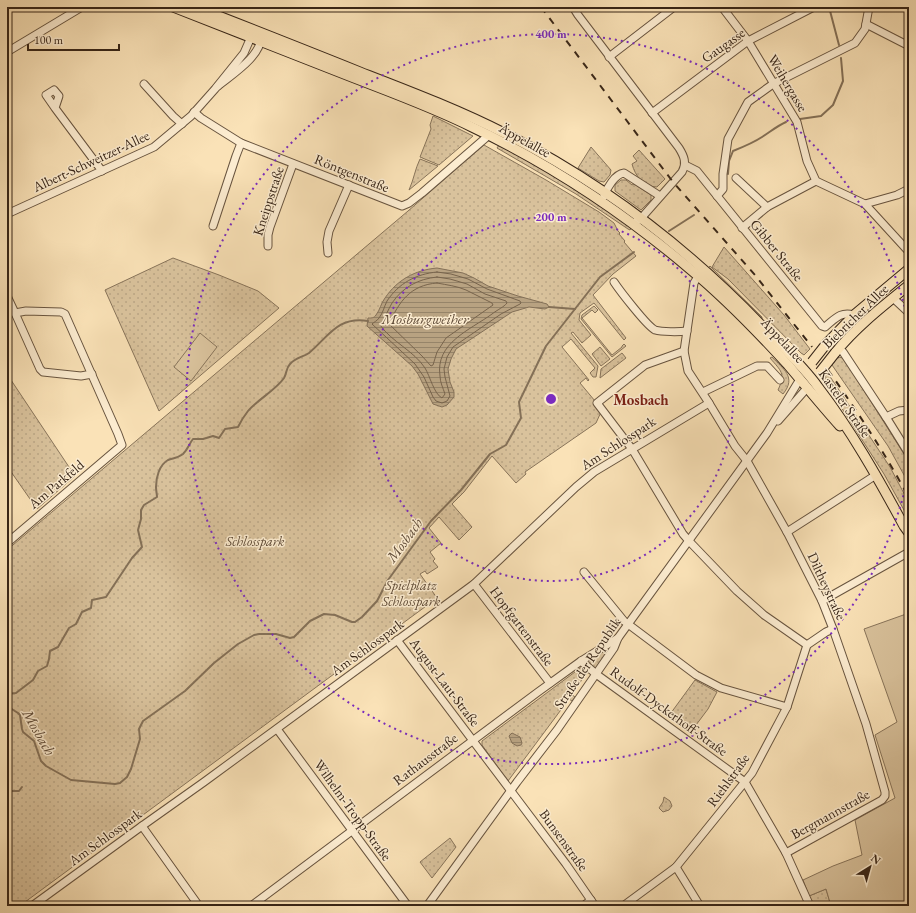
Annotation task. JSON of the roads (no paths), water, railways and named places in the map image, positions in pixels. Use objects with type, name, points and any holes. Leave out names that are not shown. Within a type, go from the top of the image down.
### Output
[{"type":"main road","name":"Äppelallee","points":[[173,7],[202,10],[260,37],[422,104],[489,136],[551,170],[604,203],[739,302],[806,371]]},
{"type":"main road","name":"Äppelallee","points":[[202,10],[251,37],[260,37],[420,95],[470,117],[549,157],[605,192],[679,248],[800,379],[806,388]]},
{"type":"main road","name":"Biebricher Allee","points":[[800,379],[828,343],[854,315],[909,269]]},
{"type":"main road","name":"Biebricher Allee","points":[[806,388],[836,351],[857,329],[909,285]]},
{"type":"main road","points":[[885,288],[893,298]]},
{"type":"main road","name":"Kasteler Straße","points":[[806,371],[861,450],[906,530],[909,539]]},
{"type":"main road","name":"Kasteler Straße","points":[[806,388],[861,450]]},
{"type":"street","points":[[7,52],[82,7]]},
{"type":"street","points":[[573,7],[609,57],[682,152],[684,158],[685,165],[682,172],[641,219],[636,220],[623,217]]},
{"type":"street","points":[[609,57],[674,7]]},
{"type":"street","name":"Weihergasse","points":[[722,7],[748,41],[797,122],[807,161],[816,181]]},
{"type":"street","name":"Gaugasse","points":[[652,113],[748,41],[814,7]]},
{"type":"street","points":[[717,196],[723,189],[723,174],[728,139],[748,102],[773,84],[855,43],[862,34],[866,24],[869,7]]},
{"type":"street","points":[[866,24],[909,46]]},
{"type":"street","name":"Albert-Schweitzer-Allee","points":[[7,214],[154,147],[182,124],[218,86],[244,53],[251,37]]},
{"type":"street","name":"Albert-Schweitzer-Allee","points":[[218,86],[253,57],[260,37]]},
{"type":"street","points":[[144,84],[182,124]]},
{"type":"street","points":[[55,108],[102,171]]},
{"type":"street","name":"Röntgenstraße","points":[[194,112],[241,143],[402,206],[409,203],[422,193],[489,136]]},
{"type":"street","points":[[213,226],[241,143]]},
{"type":"street","name":"Kneippstraße","points":[[268,246],[269,231],[293,164]]},
{"type":"street","name":"Gibber Straße","points":[[685,165],[697,172],[822,326],[825,327],[842,314],[847,313],[854,315]]},
{"type":"street","points":[[604,203],[603,197],[605,192],[620,173],[624,173],[660,196]]},
{"type":"street","points":[[736,178],[767,207]]},
{"type":"street","points":[[742,228],[767,207],[816,181],[865,204],[909,252]]},
{"type":"street","points":[[328,253],[327,242],[329,231],[349,185]]},
{"type":"street","points":[[865,204],[892,197],[909,189]]},
{"type":"street","name":"Diltheystraße","points":[[700,272],[694,283],[684,351],[688,371],[703,392],[735,446],[747,461],[787,532],[822,601],[866,724],[885,796]]},
{"type":"street","points":[[614,282],[634,308],[653,328],[659,330],[687,331]]},
{"type":"street","points":[[7,296],[40,369],[43,372],[81,376],[92,374],[64,313],[26,311],[15,313]]},
{"type":"street","points":[[893,298],[909,313]]},
{"type":"street","points":[[684,351],[645,366],[597,403],[632,449],[683,534],[737,591],[764,615],[807,645],[833,629]]},
{"type":"street","points":[[836,351],[843,352],[909,454]]},
{"type":"street","points":[[703,392],[754,367],[764,365],[769,367],[780,380]]},
{"type":"street","name":"Am Parkfeld","points":[[7,543],[122,445],[92,374]]},
{"type":"street","name":"Straße der Republik","points":[[768,433],[800,379]]},
{"type":"street","name":"Straße der Republik","points":[[427,906],[557,730],[614,648],[618,638],[747,461],[768,433],[806,388]]},
{"type":"street","name":"Am Schlosspark","points":[[32,906],[474,584],[576,487],[600,468],[709,402]]},
{"type":"street","points":[[886,417],[899,411],[909,410]]},
{"type":"street","points":[[787,532],[876,475]]},
{"type":"street","points":[[822,601],[909,552]]},
{"type":"street","points":[[584,572],[628,624],[700,677],[721,688],[787,707]]},
{"type":"street","name":"Hopfgartenstraße","points":[[474,584],[550,683]]},
{"type":"street","name":"Rathausstraße","points":[[251,906],[550,683],[618,638]]},
{"type":"street","name":"August-Laut-Straße","points":[[397,640],[511,791]]},
{"type":"street","name":"Riehlstraße","points":[[623,906],[676,867],[752,773],[787,707],[807,645]]},
{"type":"street","name":"Rudolf-Dyckerhoff-Straße","points":[[582,661],[596,674],[745,782],[786,853],[810,906]]},
{"type":"street","name":"Wilhelm-Tropp-Straße","points":[[277,729],[408,906]]},
{"type":"street","name":"Bunsenstraße","points":[[511,791],[593,903]]},
{"type":"street","name":"Bergmannstraße","points":[[786,853],[882,800],[885,796]]},
{"type":"street","points":[[142,826],[198,906]]},
{"type":"street","points":[[676,867],[700,906]]},
{"type":"street","points":[[583,906],[593,903]]},
{"type":"water","name":"Mosburgweiher","points":[[437,268],[463,273],[488,286],[547,304],[549,307],[545,309],[529,307],[512,312],[456,349],[448,369],[454,397],[447,405],[442,407],[433,404],[418,374],[412,366],[367,326],[368,318],[373,318],[375,316],[379,311],[382,302],[401,281],[421,271]]},
{"type":"water","points":[[512,733],[520,737],[522,743],[521,745],[517,746],[512,743],[509,736]]},
{"type":"waterway","name":"Mosbach","points":[[829,7],[839,45]]},
{"type":"waterway","name":"Mosbach","points":[[800,119],[821,116],[833,105],[843,81],[841,58]]},
{"type":"waterway","name":"Mosbach","points":[[728,174],[729,161],[733,151],[755,141],[786,122]]},
{"type":"waterway","name":"Mosbach","points":[[669,231],[694,215]]},
{"type":"waterway","name":"Mosbach","points":[[7,706],[20,715],[23,732],[34,741],[41,761],[46,766],[71,780],[115,784],[120,783],[127,777],[131,769],[140,739],[139,729],[143,721],[185,691],[214,663],[238,644],[254,635],[259,634],[276,634],[290,638],[294,637],[310,621],[324,614],[335,615],[352,622],[355,622],[362,617],[377,601],[388,580],[431,521],[461,490],[490,454],[506,445],[521,418],[519,402],[546,346],[600,277],[634,252]]},
{"type":"waterway","points":[[549,307],[575,309]]},
{"type":"waterway","points":[[7,694],[16,693],[33,680],[38,671],[47,666],[50,651],[58,647],[69,628],[76,624],[82,612],[91,608],[92,600],[106,597],[132,558],[142,547],[138,530],[141,519],[141,510],[144,505],[157,497],[157,476],[162,465],[168,460],[183,454],[193,439],[203,439],[213,436],[219,438],[225,429],[238,427],[252,407],[281,382],[292,362],[309,353],[341,324],[358,320],[368,321]]},
{"type":"waterway","points":[[7,793],[19,791],[22,787]]},
{"type":"railway","points":[[541,7],[673,182],[755,275],[812,347]]},
{"type":"railway","points":[[828,370],[870,432],[909,498]]},
{"type":"district","name":"Mosbach","points":[[641,399]]},
{"type":"park label","name":"Schlosspark","points":[[255,541]]},
{"type":"park label","name":"Spielplatz Schlosspark","points":[[411,594]]}]
